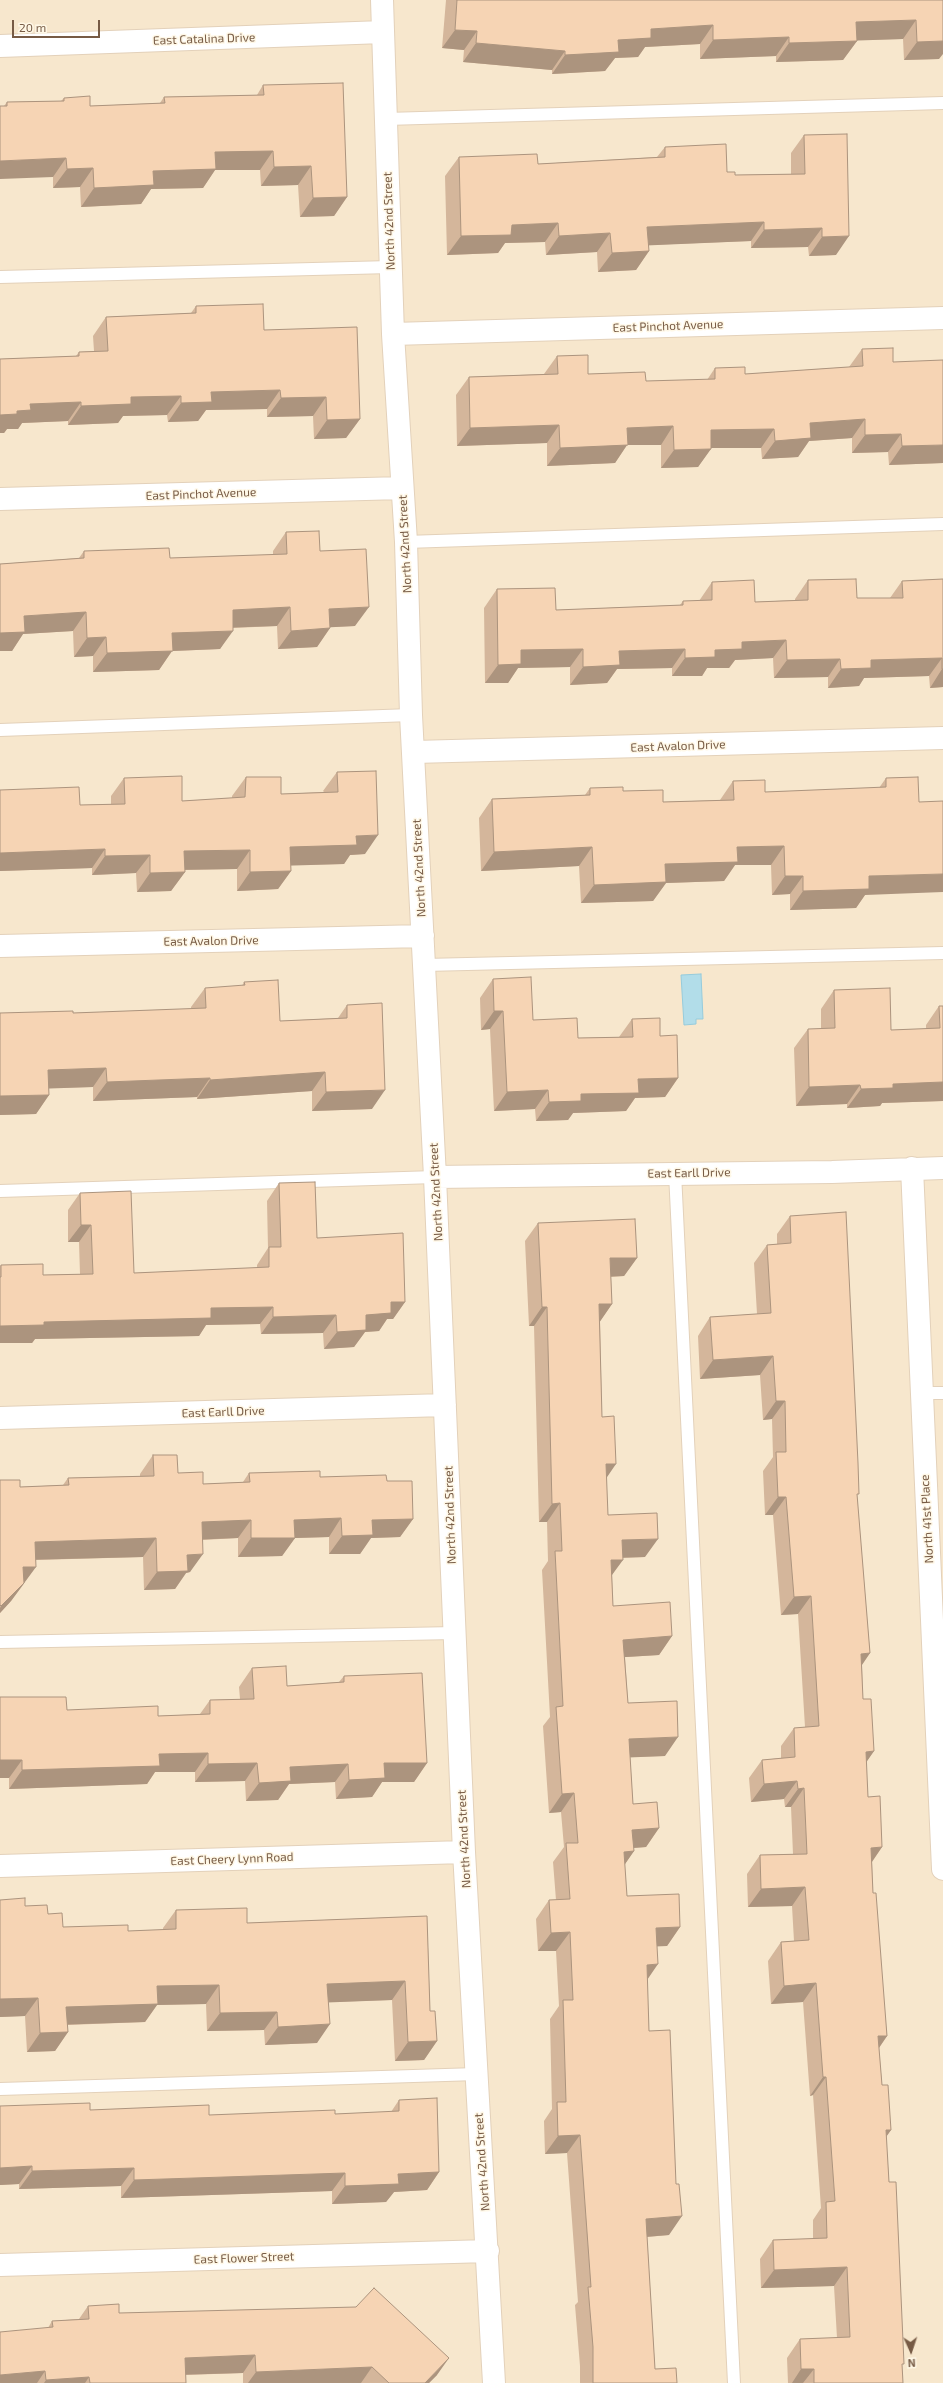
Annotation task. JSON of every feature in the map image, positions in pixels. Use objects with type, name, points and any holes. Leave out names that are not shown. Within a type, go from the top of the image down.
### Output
[{"type":"street","name":"North 42nd Street","points":[[382,0],[392,334],[406,542],[411,715],[435,1177],[464,1852],[488,2251],[494,2383]]},
{"type":"street","name":"East Catalina Drive","points":[[0,46],[383,32]]},
{"type":"street","name":"East Pinchot Avenue","points":[[392,334],[943,318]]},
{"type":"street","name":"East Pinchot Avenue","points":[[0,499],[402,488]]},
{"type":"street","name":"East Avalon Drive","points":[[414,752],[943,738]]},
{"type":"street","name":"East Avalon Drive","points":[[0,946],[423,936]]},
{"type":"street","name":"North 41st Place","points":[[912,1168],[932,1393],[943,1869]]},
{"type":"street","name":"East Earll Drive","points":[[435,1177],[943,1168]]},
{"type":"street","name":"East Earll Drive","points":[[0,1418],[445,1405]]},
{"type":"street","name":"East Cheery Lynn Road","points":[[0,1866],[464,1852]]},
{"type":"street","name":"East Flower Street","points":[[0,2265],[488,2251]]},
{"type":"lane","points":[[386,119],[943,103]]},
{"type":"lane","points":[[0,277],[391,267]]},
{"type":"lane","points":[[406,542],[943,524]]},
{"type":"lane","points":[[0,730],[411,715]]},
{"type":"lane","points":[[424,965],[943,953]]},
{"type":"lane","points":[[675,1173],[734,2383]]},
{"type":"lane","points":[[0,1191],[435,1177]]},
{"type":"lane","points":[[0,1642],[455,1633]]},
{"type":"lane","points":[[0,2089],[477,2074]]},
{"type":"shaded area","points":[[0,0],[943,0],[943,2383],[0,2383]]},
{"type":"water","points":[[701,974],[703,1019],[696,1019],[696,1024],[684,1025],[681,975]]},
{"type":"building","points":[[457,0],[943,0],[943,41],[917,42],[916,20],[856,22],[857,41],[789,43],[789,37],[713,40],[713,25],[651,29],[651,38],[618,40],[619,52],[565,55],[565,51],[476,43],[477,31],[455,30]]},
{"type":"building","points":[[343,83],[347,197],[313,198],[311,166],[274,167],[273,151],[215,152],[216,169],[153,171],[154,185],[94,188],[93,168],[67,169],[66,158],[0,161],[0,106],[7,106],[7,102],[64,101],[64,98],[90,96],[90,106],[165,103],[164,97],[264,95],[263,85]]},
{"type":"building","points":[[847,134],[849,236],[822,237],[822,228],[764,230],[764,222],[647,227],[649,251],[612,253],[610,233],[559,236],[558,223],[512,225],[511,235],[461,236],[459,157],[537,154],[538,164],[665,157],[665,147],[726,144],[727,172],[735,172],[735,175],[805,174],[804,135]]},
{"type":"building","points":[[263,304],[264,330],[357,327],[360,419],[327,420],[326,397],[281,398],[280,390],[211,392],[212,402],[181,403],[181,396],[131,397],[131,404],[81,406],[81,402],[30,404],[31,410],[17,411],[17,414],[0,415],[0,359],[79,356],[79,352],[108,351],[106,317],[196,313],[196,306]]},
{"type":"building","points":[[893,348],[893,362],[943,360],[943,445],[902,446],[901,434],[865,435],[865,419],[810,423],[811,438],[775,441],[774,429],[711,430],[711,449],[674,450],[673,426],[627,428],[628,445],[560,448],[559,425],[470,428],[469,377],[558,374],[557,356],[588,355],[588,374],[645,372],[646,381],[715,379],[715,368],[745,367],[745,374],[863,366],[862,349]]},
{"type":"building","points":[[319,531],[320,551],[366,549],[369,607],[329,609],[330,628],[291,631],[290,607],[233,610],[233,631],[172,633],[173,651],[107,653],[106,637],[87,638],[86,612],[24,616],[25,632],[0,633],[0,564],[84,558],[84,551],[169,548],[170,558],[287,554],[286,532]]},
{"type":"building","points":[[856,579],[857,598],[903,598],[902,581],[943,579],[943,669],[942,658],[871,660],[871,668],[841,669],[840,659],[787,660],[786,640],[742,642],[742,649],[715,650],[715,657],[685,658],[685,649],[619,651],[620,665],[583,667],[583,649],[521,650],[521,664],[498,665],[497,589],[555,588],[556,610],[683,605],[683,601],[712,600],[712,582],[754,580],[755,602],[808,600],[808,580]]},
{"type":"building","points":[[376,771],[378,835],[356,836],[357,845],[290,847],[291,871],[250,872],[250,850],[184,851],[185,872],[150,873],[150,855],[105,856],[105,849],[0,853],[0,790],[79,787],[80,805],[125,804],[124,778],[182,776],[182,801],[245,797],[246,777],[281,777],[281,794],[338,792],[337,772]]},
{"type":"building","points":[[918,777],[919,802],[943,801],[943,874],[869,876],[869,889],[803,891],[803,876],[785,876],[784,846],[737,847],[738,862],[665,864],[666,882],[594,885],[592,847],[494,852],[492,799],[590,795],[590,788],[623,787],[623,791],[663,790],[663,802],[734,800],[733,781],[765,780],[765,792],[886,787],[886,778]]},
{"type":"building","points":[[531,977],[533,1020],[577,1018],[578,1038],[633,1037],[632,1019],[660,1018],[660,1036],[677,1035],[678,1078],[638,1079],[639,1093],[581,1094],[581,1101],[549,1102],[548,1090],[507,1092],[503,1011],[494,1011],[493,979]]},
{"type":"building","points":[[278,980],[280,1021],[347,1018],[347,1005],[382,1003],[385,1090],[326,1092],[325,1072],[210,1080],[210,1078],[107,1082],[106,1068],[48,1070],[49,1095],[0,1096],[0,1013],[73,1011],[73,1013],[206,1008],[205,988],[245,985],[244,982]]},
{"type":"building","points":[[890,988],[891,1030],[940,1028],[939,1006],[943,1006],[943,1082],[893,1084],[893,1088],[861,1089],[860,1085],[809,1087],[808,1029],[835,1028],[834,990]]},
{"type":"building","points":[[315,1182],[317,1238],[403,1233],[405,1302],[391,1302],[391,1313],[366,1315],[366,1330],[337,1332],[336,1315],[273,1317],[273,1307],[211,1308],[211,1318],[44,1322],[44,1325],[0,1326],[1,1265],[43,1264],[43,1275],[93,1274],[91,1225],[81,1225],[80,1193],[131,1191],[134,1273],[269,1267],[269,1247],[281,1247],[279,1183]]},
{"type":"building","points":[[846,1212],[858,1463],[859,1494],[857,1494],[870,1653],[861,1654],[863,1699],[871,1699],[874,1751],[866,1752],[868,1797],[880,1796],[882,1847],[871,1848],[873,1893],[876,1893],[887,2036],[878,2036],[882,2085],[888,2085],[891,2130],[886,2130],[889,2182],[896,2182],[904,2364],[902,2364],[903,2383],[814,2383],[814,2369],[801,2369],[800,2339],[850,2337],[847,2267],[774,2270],[773,2240],[827,2238],[826,2202],[835,2201],[826,2077],[823,2077],[816,1983],[784,1986],[781,1942],[809,1940],[805,1887],[761,1889],[760,1855],[807,1854],[804,1788],[798,1789],[797,1781],[764,1784],[762,1760],[795,1757],[794,1728],[819,1726],[811,1596],[794,1597],[786,1497],[778,1497],[776,1452],[786,1452],[785,1401],[776,1401],[773,1356],[713,1360],[710,1317],[771,1313],[767,1245],[791,1243],[790,1216]]},
{"type":"building","points":[[635,1219],[637,1258],[610,1258],[612,1304],[599,1304],[602,1417],[614,1416],[616,1464],[606,1464],[608,1515],[657,1513],[658,1539],[622,1540],[623,1560],[611,1560],[613,1606],[670,1602],[672,1636],[623,1640],[628,1703],[677,1701],[678,1737],[629,1739],[633,1804],[657,1802],[659,1828],[632,1830],[634,1851],[624,1852],[627,1896],[679,1894],[680,1927],[656,1928],[658,1964],[647,1965],[649,2031],[670,2030],[676,2184],[679,2184],[682,2216],[646,2219],[655,2369],[676,2368],[677,2383],[593,2383],[593,2347],[588,2287],[591,2287],[580,2135],[558,2136],[557,2102],[566,2102],[563,2000],[573,2000],[570,1932],[551,1933],[549,1900],[570,1899],[566,1843],[578,1843],[574,1793],[562,1794],[556,1707],[563,1706],[555,1551],[562,1551],[560,1503],[552,1504],[547,1307],[542,1307],[538,1223]]},
{"type":"building","points":[[153,1455],[177,1455],[178,1473],[203,1472],[203,1484],[250,1482],[249,1473],[320,1471],[320,1477],[386,1475],[387,1481],[412,1481],[413,1519],[372,1520],[373,1535],[342,1536],[341,1518],[294,1520],[295,1538],[251,1538],[251,1520],[202,1522],[203,1554],[187,1555],[188,1571],[157,1572],[156,1538],[35,1542],[36,1567],[23,1567],[24,1583],[1,1606],[0,1605],[0,1480],[20,1480],[20,1487],[69,1485],[68,1478],[154,1476]]},
{"type":"building","points":[[286,1666],[287,1686],[344,1682],[344,1676],[422,1673],[427,1763],[384,1763],[385,1778],[349,1780],[348,1764],[290,1767],[291,1781],[259,1783],[257,1763],[208,1764],[208,1753],[159,1754],[160,1766],[22,1770],[22,1760],[0,1760],[0,1697],[66,1697],[67,1710],[158,1706],[158,1716],[210,1714],[210,1700],[254,1699],[252,1668]]},
{"type":"building","points":[[25,1898],[25,1906],[47,1905],[48,1914],[62,1913],[63,1927],[128,1925],[128,1931],[176,1929],[176,1910],[247,1908],[247,1923],[427,1916],[430,2011],[435,2011],[437,2041],[408,2042],[405,1981],[327,1984],[330,2024],[278,2027],[277,2012],[220,2013],[219,1985],[157,1986],[158,2004],[66,2007],[68,2032],[40,2033],[38,1998],[0,1999],[0,1900]]},
{"type":"building","points":[[437,2098],[439,2172],[398,2174],[399,2184],[345,2186],[345,2173],[134,2180],[134,2168],[32,2171],[32,2166],[0,2168],[0,2106],[90,2103],[90,2110],[209,2105],[209,2115],[335,2110],[335,2114],[399,2111],[399,2100]]},
{"type":"building","points":[[374,2288],[449,2358],[425,2383],[389,2383],[372,2367],[256,2372],[255,2355],[185,2358],[186,2383],[90,2383],[89,2377],[46,2380],[45,2371],[0,2375],[0,2332],[53,2327],[52,2321],[89,2319],[88,2306],[119,2304],[119,2313],[356,2307]]}]
